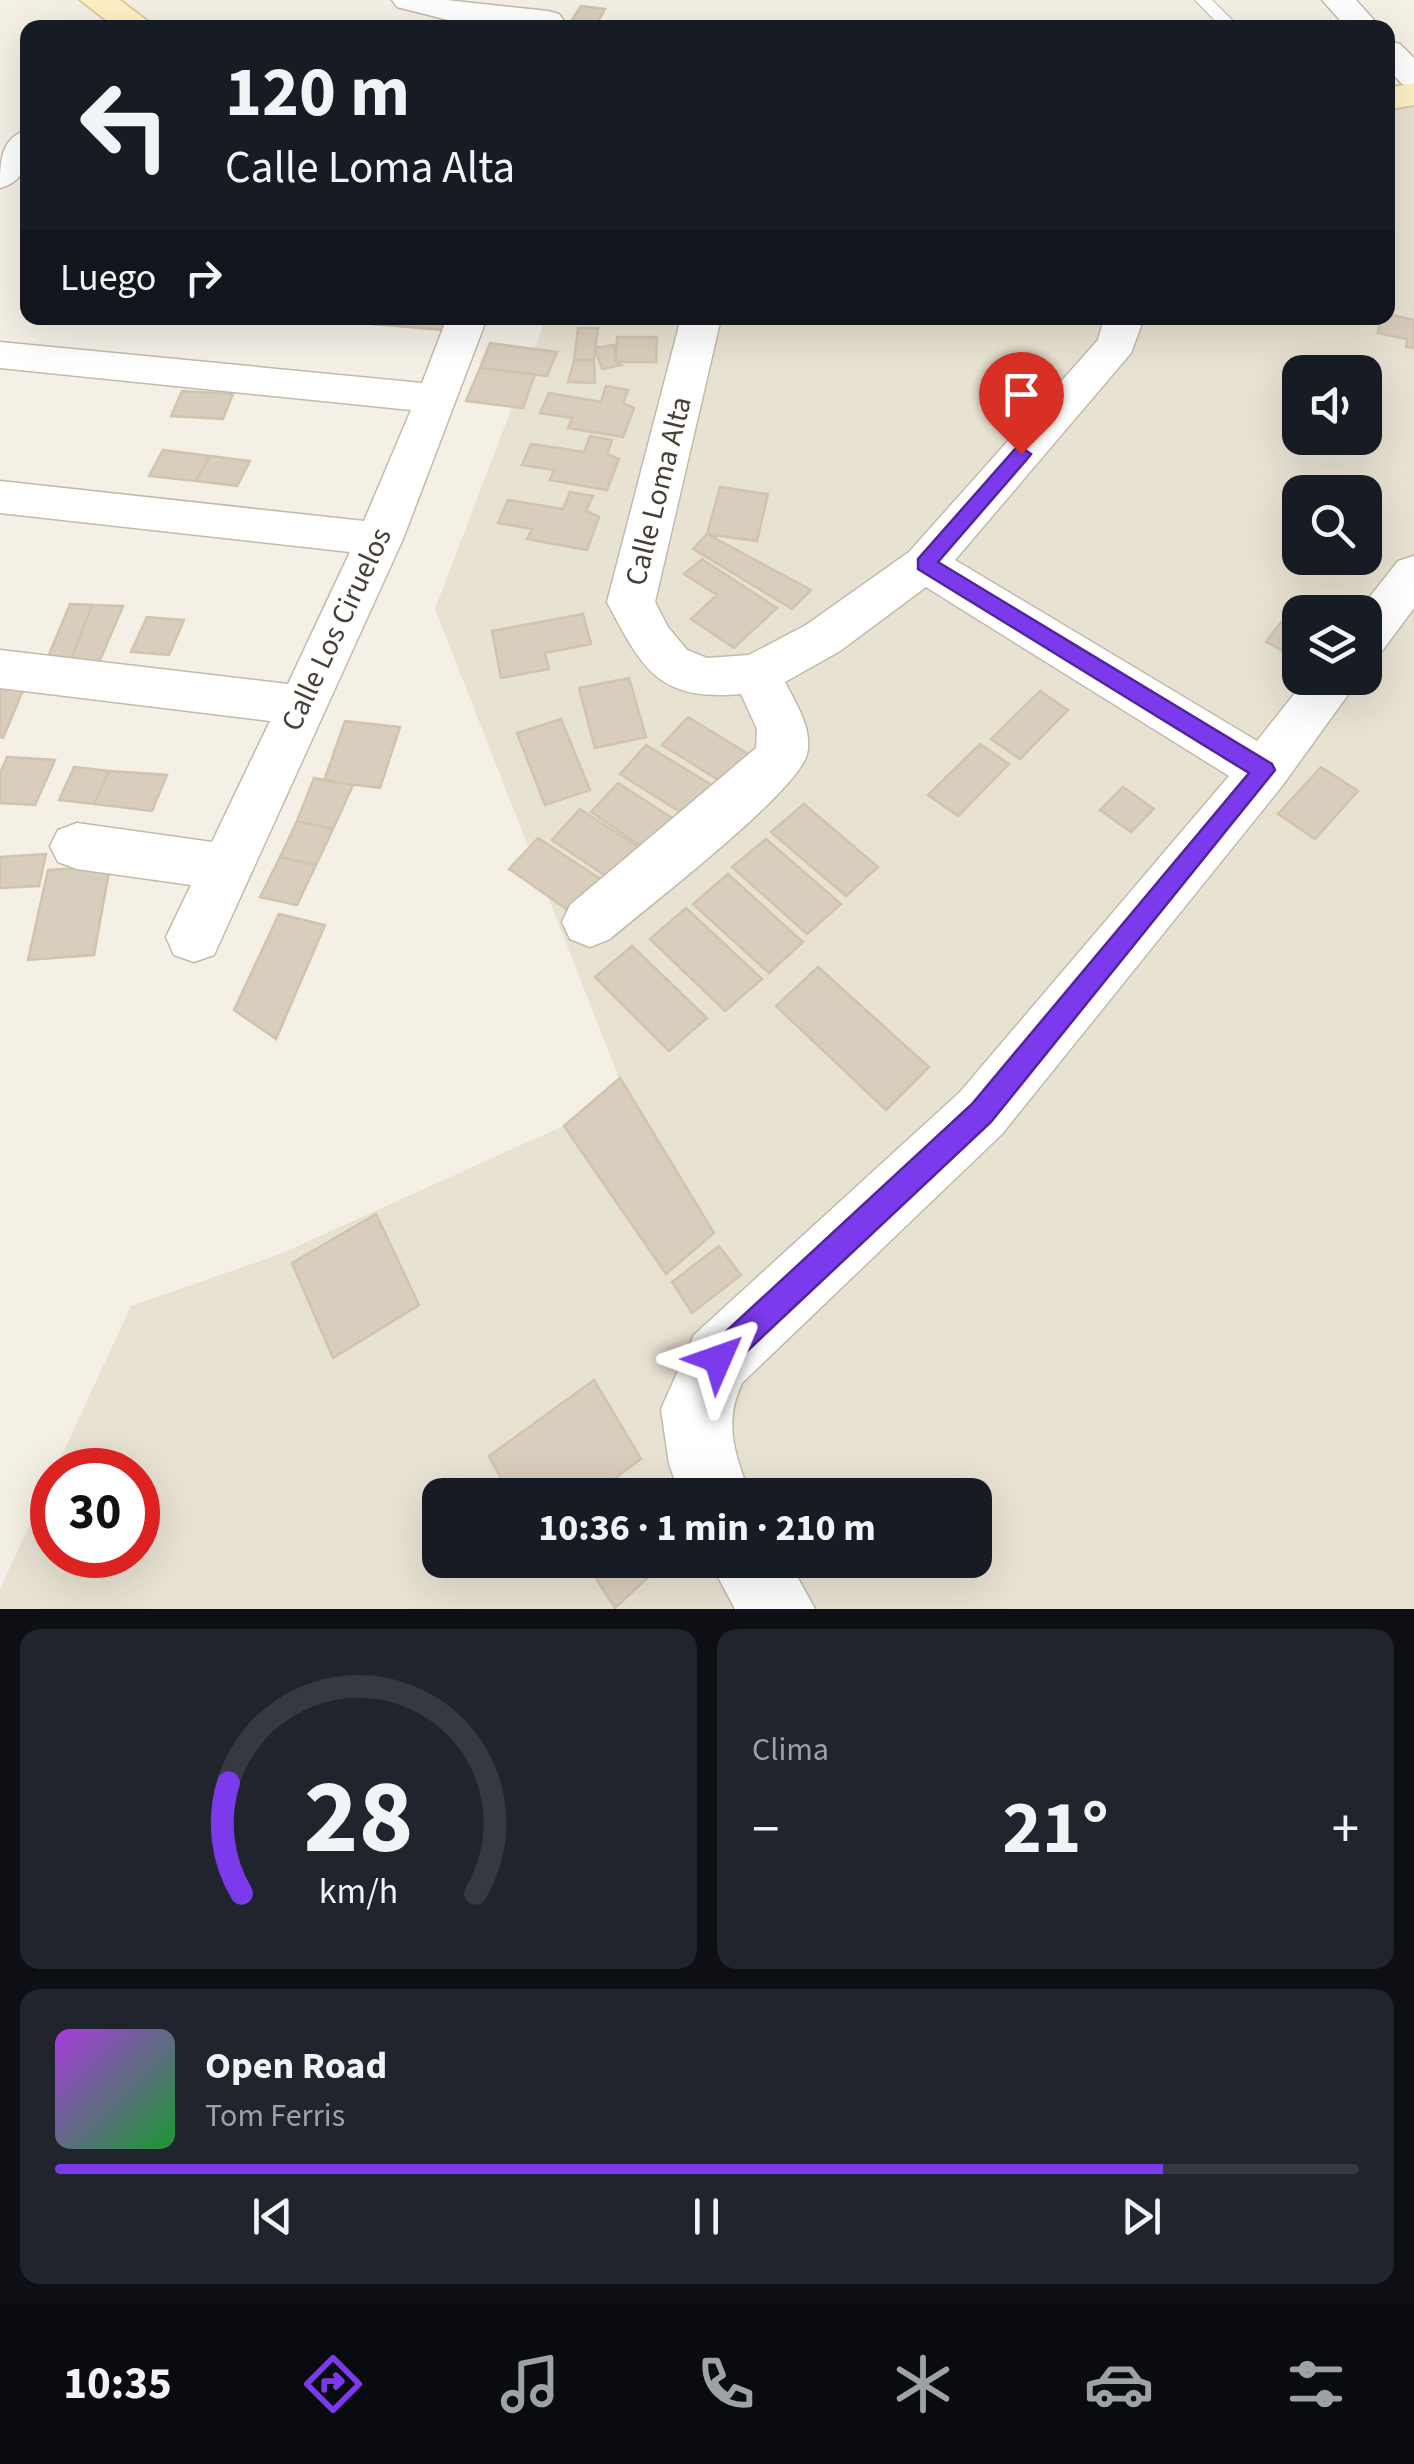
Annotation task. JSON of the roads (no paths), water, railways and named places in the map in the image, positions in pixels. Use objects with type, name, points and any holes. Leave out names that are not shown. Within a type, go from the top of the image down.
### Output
[{"type":"main road","points":[[97,0],[122,20]]},
{"type":"street","points":[[408,0],[460,13],[550,16]]},
{"type":"street","points":[[1338,0],[1357,20]]},
{"type":"street","points":[[1395,58],[1414,78]]},
{"type":"street","name":"Calle Los Ciruelos","points":[[194,936],[380,539],[464,325]]},
{"type":"street","name":"Calle Loma Alta","points":[[699,325],[631,602],[650,640],[670,664],[703,678],[757,674],[822,638],[925,564],[1118,344],[1122,325]]},
{"type":"street","points":[[0,355],[438,399]]},
{"type":"street","points":[[0,496],[380,539]]},
{"type":"street","points":[[925,564],[1264,770]]},
{"type":"street","points":[[1382,615],[1414,573]]},
{"type":"street","points":[[0,668],[300,705]]},
{"type":"street","points":[[590,922],[756,782],[781,755],[782,729],[757,674]]},
{"type":"street","points":[[709,1478],[696,1409],[718,1359],[982,1113],[1322,695]]},
{"type":"street","points":[[78,846],[226,867]]},
{"type":"street","points":[[758,1578],[778,1609]]},
{"type":"lane","points":[[1203,0],[1224,20]]}]
